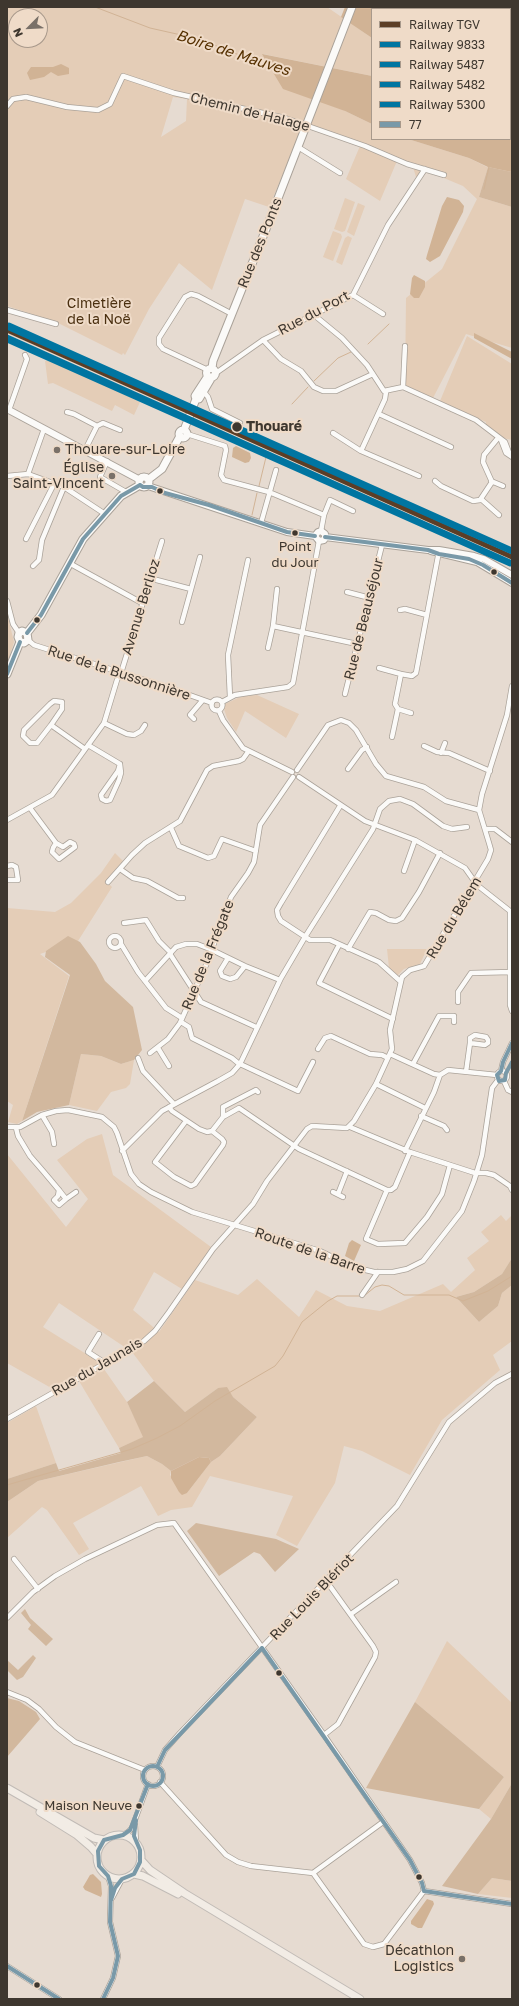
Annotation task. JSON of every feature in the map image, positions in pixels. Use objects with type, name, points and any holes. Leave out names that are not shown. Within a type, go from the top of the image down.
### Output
[{"type":"main road","name":"Rue des Ponts","points":[[194,402],[199,399],[204,392],[211,373],[213,361],[352,7]]},
{"type":"main road","name":"Rue des Ponts","points":[[148,483],[162,469],[184,430],[195,396],[211,373]]},
{"type":"main road","points":[[20,642],[24,643],[83,539],[124,494],[140,482],[144,488],[148,483]]},
{"type":"main road","points":[[7,674],[20,642],[18,638],[19,633],[22,631],[28,636]]},
{"type":"main road","points":[[7,1788],[94,1838],[104,1840],[116,1835],[123,1835],[136,1843],[140,1850],[141,1860],[138,1868],[134,1874],[122,1879],[108,1876],[99,1866],[97,1854],[91,1847],[77,1836],[7,1793]]},
{"type":"main road","points":[[97,1854],[104,1840]]},
{"type":"main road","points":[[141,1860],[150,1870],[248,1933]]},
{"type":"main road","points":[[134,1874],[157,1882],[248,1933],[360,1999]]},
{"type":"main road","points":[[346,1991],[356,1999]]},
{"type":"street","name":"Chemin de Halage","points":[[7,106],[13,99],[26,97],[67,107],[98,110],[110,104],[124,76],[174,93],[259,112],[306,126],[365,146],[407,164],[444,175]]},
{"type":"street","points":[[298,147],[340,173]]},
{"type":"street","name":"Rue du Port","points":[[211,373],[263,340],[353,295],[388,225],[425,169]]},
{"type":"street","points":[[211,373],[163,349],[159,344],[159,338],[185,297],[191,294],[198,296],[232,314]]},
{"type":"street","points":[[353,295],[383,314]]},
{"type":"street","points":[[7,310],[56,324]]},
{"type":"street","points":[[314,315],[342,338],[373,374],[382,389],[386,392]]},
{"type":"street","points":[[263,340],[281,359],[301,371],[314,388],[323,391],[336,391],[373,374]]},
{"type":"street","points":[[403,387],[405,346]]},
{"type":"street","points":[[25,354],[27,359],[8,409],[107,461],[140,482]]},
{"type":"street","points":[[386,392],[403,387],[476,420],[507,445],[511,456]]},
{"type":"street","points":[[204,392],[212,409],[240,423]]},
{"type":"street","points":[[361,451],[378,414],[386,392]]},
{"type":"street","points":[[67,412],[97,426]]},
{"type":"street","points":[[378,414],[451,447]]},
{"type":"street","points":[[85,450],[97,426],[103,423],[120,430]]},
{"type":"street","points":[[28,474],[44,429]]},
{"type":"street","points":[[184,430],[225,446],[226,450],[221,475],[224,480],[269,492],[324,515]]},
{"type":"street","points":[[333,433],[361,451],[419,476]]},
{"type":"street","points":[[499,439],[482,458],[492,481],[503,486]]},
{"type":"street","points":[[107,461],[100,477],[124,494]]},
{"type":"street","points":[[261,523],[276,470]]},
{"type":"street","points":[[7,476],[28,474],[64,487],[105,514]]},
{"type":"street","points":[[435,481],[441,486],[473,501],[481,499],[491,485],[492,481]]},
{"type":"street","points":[[148,483],[287,532],[324,540],[328,538],[428,550],[484,559],[512,575]]},
{"type":"street","points":[[26,539],[54,484]]},
{"type":"street","points":[[33,566],[39,560],[42,540],[64,487]]},
{"type":"street","points":[[481,499],[499,514]]},
{"type":"street","points":[[219,710],[213,709],[212,703],[217,700],[222,702],[235,695],[288,687],[293,683],[304,631],[318,532],[321,531],[324,515],[330,500],[353,511]]},
{"type":"street","points":[[321,531],[328,538]]},
{"type":"street","name":"Avenue Berlioz","points":[[7,820],[52,795],[104,723],[162,541]]},
{"type":"street","name":"Rue de Beauséjour","points":[[345,694],[382,545]]},
{"type":"street","points":[[439,552],[477,562],[512,583]]},
{"type":"street","points":[[379,668],[412,676],[416,673],[439,552]]},
{"type":"street","points":[[182,622],[200,557]]},
{"type":"street","points":[[230,697],[228,655],[238,622],[238,600],[248,560]]},
{"type":"street","points":[[69,563],[142,603]]},
{"type":"street","points":[[149,578],[191,589]]},
{"type":"street","points":[[268,648],[273,626],[277,589]]},
{"type":"street","points":[[347,592],[370,598]]},
{"type":"street","points":[[7,601],[13,624],[19,633]]},
{"type":"street","points":[[400,610],[405,609],[427,615]]},
{"type":"street","points":[[273,626],[304,631],[358,644]]},
{"type":"street","name":"Rue de la Bussonnière","points":[[28,636],[34,645],[178,690],[202,701],[212,703]]},
{"type":"street","points":[[392,737],[398,709],[395,704],[401,674]]},
{"type":"street","points":[[292,775],[298,770],[328,725],[341,720],[348,723],[356,730],[376,764],[386,776],[424,787],[446,801],[479,810],[507,715],[512,686]]},
{"type":"street","points":[[54,701],[62,702],[62,709],[52,725],[37,743],[30,743],[23,736],[24,730],[50,704],[54,701]]},
{"type":"street","points":[[194,719],[190,716],[202,701]]},
{"type":"street","points":[[219,710],[223,707],[222,702]]},
{"type":"street","points":[[398,709],[411,713]]},
{"type":"street","points":[[219,710],[230,731],[248,752],[292,775],[299,777],[340,806],[374,826],[414,840],[465,868],[476,883],[511,911],[510,1005],[512,1011]]},
{"type":"street","points":[[104,723],[127,734],[134,735],[141,731],[145,725]]},
{"type":"street","points":[[52,725],[87,747],[120,764]]},
{"type":"street","points":[[441,752],[445,744]]},
{"type":"street","points":[[424,746],[441,752],[449,752],[490,771]]},
{"type":"street","points":[[348,769],[362,750],[367,747]]},
{"type":"street","points":[[108,882],[132,854],[145,843],[180,821],[207,770],[214,766],[239,761],[243,759],[248,752]]},
{"type":"street","points":[[120,764],[121,773],[110,800],[106,801],[102,799],[101,795],[118,771],[120,764]]},
{"type":"street","points":[[298,770],[300,773],[299,777]]},
{"type":"street","name":"Rue de la Frégate","points":[[150,1053],[158,1048],[175,1032],[182,1020],[231,897],[254,862],[260,825],[292,775]]},
{"type":"street","points":[[122,1151],[156,1117],[169,1107],[225,1077],[240,1064],[280,980],[374,826],[380,809],[389,801],[400,799],[413,804],[443,826],[452,829],[467,827]]},
{"type":"street","points":[[340,806],[301,867],[277,910],[281,921],[305,937],[315,940],[330,940],[379,962],[400,981],[390,1034],[393,1045],[376,1084],[350,1127]]},
{"type":"street","points":[[30,808],[56,843],[63,847],[70,842],[74,844],[75,847],[59,859],[52,852],[52,848],[56,843]]},
{"type":"street","name":"Rue du Bélem","points":[[400,981],[407,972],[424,966],[476,883],[488,859],[491,850],[486,829],[479,810]]},
{"type":"street","points":[[171,828],[179,846],[208,858],[214,856],[222,839],[256,851]]},
{"type":"street","points":[[486,829],[495,829],[512,842]]},
{"type":"street","points":[[404,871],[414,840]]},
{"type":"street","points":[[348,949],[370,912],[376,913],[389,920],[396,921],[402,918],[415,899],[440,853]]},
{"type":"street","points":[[7,866],[12,865],[16,867],[18,880],[7,880]]},
{"type":"street","points":[[120,869],[133,878],[147,881],[178,898],[183,898]]},
{"type":"street","points":[[124,923],[146,920],[159,941],[171,954],[201,1002],[256,1028]]},
{"type":"street","points":[[121,944],[145,981],[166,1008],[189,1027],[192,1038],[240,1064],[298,1091],[313,1062]]},
{"type":"street","points":[[145,981],[176,947],[186,944],[197,944],[280,980]]},
{"type":"street","points":[[339,945],[319,983],[393,1019]]},
{"type":"street","points":[[228,958],[220,971],[222,976],[230,979],[236,977],[245,966]]},
{"type":"street","points":[[458,1002],[458,992],[471,973],[511,972]]},
{"type":"street","points":[[413,1064],[439,1016],[454,1016],[454,1022]]},
{"type":"street","points":[[318,1049],[325,1038],[332,1036],[370,1054],[389,1056],[440,1075]]},
{"type":"street","points":[[466,1072],[470,1043]]},
{"type":"street","points":[[504,1081],[507,1075],[500,1071],[512,1043]]},
{"type":"street","points":[[158,1048],[168,1066]]},
{"type":"street","points":[[138,1058],[143,1071],[174,1104]]},
{"type":"street","points":[[212,1131],[223,1117],[239,1108],[295,1146],[387,1190],[391,1190],[395,1188],[421,1116],[434,1092],[440,1075],[448,1070],[497,1078],[504,1081],[508,1090],[512,1092]]},
{"type":"street","name":"Route de la Barre","points":[[16,1128],[42,1115],[68,1110],[102,1117],[114,1127],[131,1174],[139,1184],[151,1192],[192,1212],[320,1251],[353,1268],[378,1272],[408,1269],[423,1261],[462,1211],[477,1173],[482,1155],[492,1088],[500,1071]]},
{"type":"street","points":[[376,1084],[425,1108]]},
{"type":"street","points":[[223,1117],[223,1108],[256,1090],[258,1092]]},
{"type":"street","points":[[169,1107],[172,1111],[204,1131],[212,1131],[224,1142],[195,1184],[192,1186],[174,1177],[155,1162],[186,1120]]},
{"type":"street","points":[[42,1115],[52,1132],[54,1144]]},
{"type":"street","points":[[421,1116],[444,1126],[447,1130]]},
{"type":"street","points":[[7,1127],[16,1128],[18,1136],[30,1156],[66,1199]]},
{"type":"street","points":[[234,1225],[253,1204],[262,1187],[310,1127],[350,1127],[407,1152],[477,1173],[494,1175],[510,1186],[512,1190]]},
{"type":"street","points":[[387,1190],[366,1238],[378,1244],[405,1243],[427,1216],[442,1194],[450,1165]]},
{"type":"street","points":[[343,1198],[335,1194],[347,1171]]},
{"type":"street","points":[[59,1190],[58,1196],[54,1200],[59,1205],[76,1192]]},
{"type":"street","name":"Rue du Jaunais","points":[[7,1419],[144,1341],[155,1331],[213,1249],[234,1225]]},
{"type":"street","points":[[362,1295],[378,1272]]},
{"type":"street","points":[[99,1334],[88,1352],[105,1363]]},
{"type":"street","name":"Rue Louis Blériot","points":[[157,1767],[165,1750],[180,1733],[388,1517],[397,1506],[448,1422],[495,1383],[512,1374]]},
{"type":"street","points":[[7,1618],[38,1588],[55,1576],[85,1559],[157,1525],[174,1523],[324,1735],[410,1860],[422,1883],[424,1891]]},
{"type":"street","points":[[14,1559],[38,1588]]},
{"type":"street","points":[[324,1735],[338,1724],[376,1655],[374,1646],[327,1582]]},
{"type":"street","points":[[351,1614],[396,1582]]},
{"type":"street","points":[[7,1692],[27,1700],[75,1742],[144,1770]]},
{"type":"street","points":[[151,1766],[157,1767],[162,1773],[160,1782],[153,1786],[148,1784],[143,1778],[144,1770],[151,1766]]},
{"type":"street","points":[[160,1782],[226,1855],[238,1862],[251,1866],[313,1873],[383,1822]]},
{"type":"street","points":[[123,1835],[130,1830],[136,1818],[148,1784]]},
{"type":"street","points":[[136,1818],[134,1831],[136,1843]]},
{"type":"street","points":[[313,1873],[356,1936],[364,1944],[373,1947],[384,1944],[424,1891]]},
{"type":"street","points":[[103,1999],[117,1966],[117,1948],[110,1922],[111,1886],[108,1876]]},
{"type":"street","points":[[110,1903],[116,1888],[122,1879]]},
{"type":"street","points":[[424,1891],[512,1904]]},
{"type":"street","points":[[7,1966],[58,1999]]},
{"type":"green space","name":"Cimetière de la Noë","points":[[7,7],[327,7],[371,37],[371,76],[263,54],[272,68],[345,111],[371,124],[371,140],[411,140],[469,158],[487,167],[510,140],[512,172],[488,167],[479,197],[512,207],[512,348],[466,334],[433,398],[405,385],[406,298],[442,269],[477,199],[463,186],[427,171],[418,184],[413,167],[397,161],[380,201],[346,179],[360,146],[308,128],[306,120],[301,125],[302,129],[269,207],[245,199],[212,290],[179,263],[149,309],[125,355],[123,353],[122,355],[56,322],[7,306]],"holes":[[[173,97],[187,99],[186,121],[161,137]]]},
{"type":"green space","points":[[345,198],[355,202],[345,231],[342,232],[334,229]]},
{"type":"green space","points":[[358,203],[365,206],[354,236],[347,232]]},
{"type":"green space","points":[[333,231],[341,234],[342,237],[333,261],[323,257]]},
{"type":"green space","points":[[348,236],[352,238],[342,265],[336,262],[345,238]]},
{"type":"green space","points":[[467,336],[512,364],[512,440],[503,438],[486,426],[486,422],[440,401]]},
{"type":"green space","points":[[52,360],[140,402],[134,415],[115,405],[112,411],[53,383],[48,384],[45,361]]},
{"type":"green space","points":[[7,613],[14,642],[7,664]]},
{"type":"green space","points":[[257,695],[299,714],[286,738],[245,711],[236,732],[227,718],[223,706],[242,696]]},
{"type":"green space","points":[[115,853],[123,861],[106,881],[112,887],[78,941],[40,954],[69,976],[22,1121],[17,1124],[8,1122],[13,1105],[7,1101],[7,908],[55,912],[71,903],[101,873]]},
{"type":"green space","points":[[387,949],[427,949],[420,964],[404,969],[397,976],[389,968]]},
{"type":"green space","points":[[81,1054],[101,1056],[121,1064],[134,1060],[130,1084],[126,1088],[111,1092],[97,1111],[69,1105]]},
{"type":"green space","points":[[102,1134],[113,1175],[211,1247],[182,1289],[154,1272],[133,1310],[159,1332],[195,1280],[238,1295],[257,1279],[299,1317],[316,1290],[347,1306],[380,1311],[443,1284],[451,1292],[475,1270],[467,1258],[489,1241],[481,1232],[501,1215],[506,1221],[512,1215],[512,1258],[502,1274],[474,1292],[456,1297],[479,1322],[498,1306],[502,1293],[512,1285],[512,1341],[493,1355],[500,1370],[442,1420],[410,1475],[362,1451],[344,1446],[335,1483],[297,1546],[276,1535],[293,1496],[210,1476],[192,1507],[171,1510],[158,1516],[141,1486],[73,1523],[89,1549],[79,1555],[47,1510],[42,1507],[7,1538],[7,1502],[38,1481],[147,1456],[171,1471],[170,1475],[187,1493],[211,1462],[220,1456],[257,1417],[233,1397],[218,1388],[185,1412],[154,1381],[132,1352],[59,1303],[43,1327],[99,1362],[127,1402],[144,1437],[119,1448],[76,1376],[53,1389],[7,1363],[7,1154],[66,1227],[88,1199],[57,1160],[87,1139]]},
{"type":"green space","points":[[36,1406],[56,1463],[7,1479],[7,1423]]},
{"type":"green space","points":[[447,1641],[512,1703],[512,1783],[491,1819],[479,1809],[504,1777],[415,1702]]},
{"type":"green space","points":[[492,1878],[512,1881],[512,1898],[478,1894]]},
{"type":"shaded area","points":[[345,7],[374,7],[371,8],[371,37],[341,17]]},
{"type":"shaded area","points":[[436,7],[512,7],[512,44],[511,8]]},
{"type":"shaded area","points":[[511,51],[512,172],[488,167],[469,158],[411,140],[511,140]]},
{"type":"shaded area","points":[[262,54],[371,76],[371,124],[345,111],[283,89]]},
{"type":"shaded area","points":[[61,64],[69,68],[69,74],[58,76],[51,72],[44,77],[30,80],[27,73],[31,67],[53,67]]},
{"type":"shaded area","points":[[488,167],[512,172],[512,207],[479,197]]},
{"type":"shaded area","points":[[447,197],[459,200],[464,206],[463,212],[440,256],[430,262],[426,259],[427,255],[442,206]]},
{"type":"shaded area","points":[[414,275],[425,281],[425,287],[419,298],[414,298],[410,294],[412,278]]},
{"type":"shaded area","points":[[474,333],[512,352],[512,359],[474,338]]},
{"type":"shaded area","points":[[236,446],[250,453],[251,458],[249,462],[245,463],[232,457],[233,448]]},
{"type":"shaded area","points":[[68,936],[80,942],[96,964],[105,981],[133,1007],[142,1050],[134,1060],[121,1064],[101,1056],[81,1054],[69,1105],[37,1112],[22,1121],[70,975],[45,957],[46,951]]},
{"type":"shaded area","points":[[352,1240],[361,1245],[354,1261],[345,1256],[349,1243]]},
{"type":"shaded area","points":[[512,1258],[512,1285],[502,1293],[498,1306],[479,1322],[456,1297],[474,1292],[502,1274]]},
{"type":"shaded area","points":[[154,1381],[185,1412],[218,1388],[227,1387],[233,1397],[257,1417],[220,1456],[211,1462],[209,1458],[199,1457],[171,1471],[147,1456],[38,1481],[7,1502],[7,1479],[56,1463],[59,1471],[121,1453],[119,1448],[143,1437],[127,1402]]},
{"type":"shaded area","points":[[199,1457],[209,1458],[211,1462],[187,1493],[182,1495],[171,1478],[171,1471]]},
{"type":"shaded area","points":[[196,1523],[276,1539],[299,1549],[275,1572],[260,1554],[254,1552],[219,1576],[187,1531]]},
{"type":"shaded area","points":[[25,1609],[30,1618],[53,1639],[46,1646],[28,1629],[31,1625],[21,1613]]},
{"type":"shaded area","points":[[33,1655],[36,1658],[23,1677],[17,1680],[7,1670],[7,1660],[18,1670]]},
{"type":"shaded area","points":[[7,1698],[19,1701],[36,1712],[40,1719],[7,1757]]},
{"type":"shaded area","points":[[415,1702],[504,1777],[479,1809],[366,1788]]},
{"type":"shaded area","points":[[512,1783],[512,1881],[492,1878],[478,1894],[442,1886],[491,1819]]},
{"type":"shaded area","points":[[93,1874],[101,1882],[101,1897],[85,1890],[83,1887],[90,1875]]},
{"type":"shaded area","points":[[427,1899],[433,1901],[434,1904],[422,1928],[418,1928],[411,1924],[411,1921]]},
{"type":"waterway","name":"Boire de Mauves","points":[[95,7],[150,28],[199,39],[272,68]]},
{"type":"waterway","points":[[484,189],[489,167]]},
{"type":"waterway","points":[[368,344],[389,324]]},
{"type":"waterway","points":[[314,381],[338,358],[351,352]]},
{"type":"waterway","points":[[292,404],[308,387]]},
{"type":"waterway","points":[[259,486],[267,453]]},
{"type":"waterway","points":[[252,515],[257,493]]},
{"type":"waterway","points":[[364,1296],[375,1287],[382,1285],[389,1286],[404,1295],[449,1295],[463,1301],[488,1291],[512,1276]]},
{"type":"waterway","points":[[7,1485],[132,1449],[180,1426],[215,1401],[275,1366],[283,1356],[302,1322],[328,1301],[337,1296],[359,1296]]},
{"type":"rail line","name":"5487","points":[[9,325],[512,550]]},
{"type":"rail line","name":"5300","points":[[9,328],[512,552]]},
{"type":"rail line","name":"TGV","points":[[7,330],[512,557]]},
{"type":"rail line","name":"9833","points":[[7,337],[510,562]]},
{"type":"rail line","name":"5482","points":[[7,340],[510,564]]},
{"type":"transit line","name":"77","points":[[140,485],[143,487],[152,487],[165,493],[209,505],[287,532],[315,536]]},
{"type":"transit line","name":"77","points":[[27,633],[41,615],[83,539],[121,496],[140,485]]},
{"type":"transit line","name":"77","points":[[325,537],[428,550],[439,554],[469,559],[483,565],[512,583]]},
{"type":"transit line","name":"77","points":[[7,674],[20,642]]},
{"type":"transit line","name":"77","points":[[512,1043],[503,1062],[501,1071],[497,1075],[499,1081],[505,1080],[506,1073],[512,1062]]},
{"type":"transit line","name":"77","points":[[262,1648],[410,1860],[422,1883],[424,1891]]},
{"type":"transit line","name":"77","points":[[157,1767],[165,1750],[262,1648]]},
{"type":"transit line","name":"77","points":[[153,1766],[160,1769],[163,1776],[160,1783],[153,1786],[146,1783],[143,1776],[146,1769],[153,1766]]},
{"type":"transit line","name":"77","points":[[103,1999],[113,1978],[118,1956],[110,1922],[111,1886],[108,1876],[99,1866],[98,1851],[104,1840],[123,1835],[130,1830],[148,1784]]},
{"type":"transit line","name":"77","points":[[111,1900],[115,1888],[122,1879],[134,1874],[140,1862],[140,1850],[134,1836],[136,1820]]},
{"type":"transit line","name":"77","points":[[424,1891],[512,1904]]},
{"type":"transit line","name":"77","points":[[7,1966],[59,1999]]},
{"type":"place","name":"Thouaré","points":[[237,427]]},
{"type":"place","name":"Thouare-sur-Loire","points":[[57,450]]},
{"type":"place","name":"Église Saint-Vincent","points":[[112,476]]},
{"type":"place","name":"Point du Jour","points":[[295,533]]},
{"type":"place","name":"Maison Neuve","points":[[139,1806]]},
{"type":"place","name":"Décathlon Logistics","points":[[462,1959]]}]
